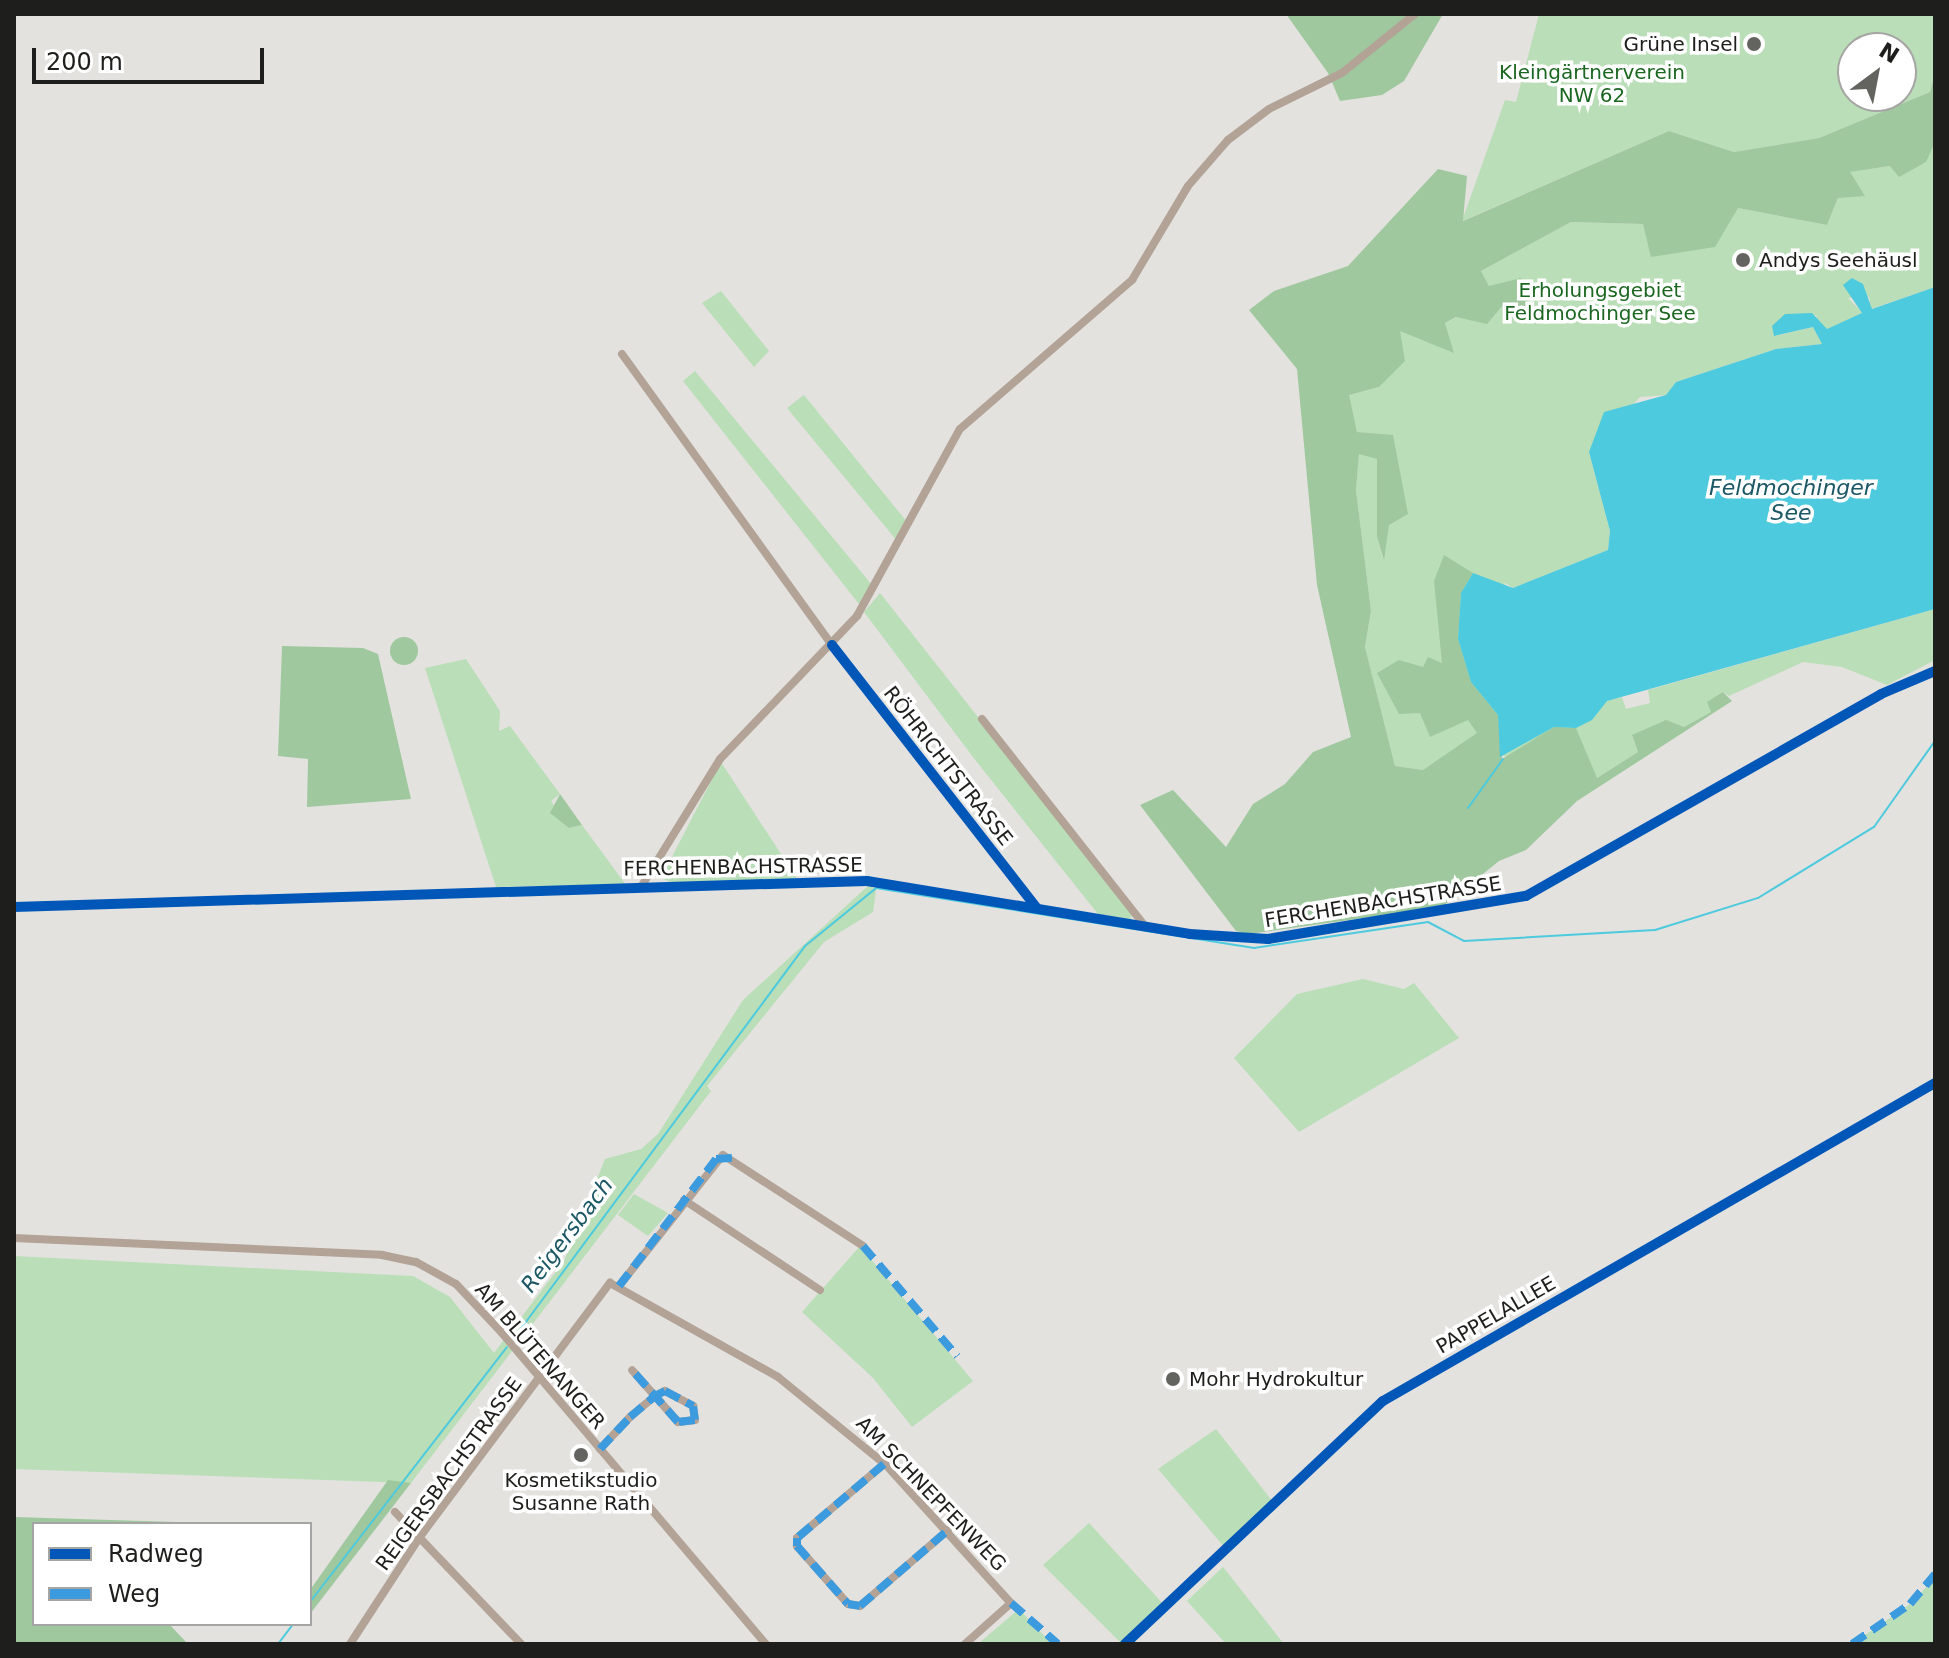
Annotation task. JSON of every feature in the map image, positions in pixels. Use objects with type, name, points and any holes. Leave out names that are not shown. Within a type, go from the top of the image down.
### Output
[{"type":"street","points":[[640,887],[655,873],[720,759],[832,645],[882,577],[960,429],[1132,280],[1205,163],[1269,109],[1342,73],[1415,14]]},
{"type":"street","name":"RÖHRICHTSTRASSE","points":[[622,354],[832,645],[1037,908]]},
{"type":"street","name":"FERCHENBACHSTRASSE","points":[[14,907],[867,881],[1144,925],[1268,939],[1526,896],[1881,694],[1935,671]]},
{"type":"street","points":[[982,719],[1144,925]]},
{"type":"street","points":[[655,873],[663,886]]},
{"type":"street","name":"PAPPELALLEE","points":[[1125,1644],[1383,1401],[1935,1083]]},
{"type":"street","name":"REIGERSBACHSTRASSE","points":[[350,1644],[419,1538],[539,1377],[610,1283],[619,1286],[716,1159],[732,1158],[863,1246]]},
{"type":"street","points":[[684,1200],[820,1290]]},
{"type":"street","name":"AM BLÜTENANGER","points":[[14,1238],[382,1255],[416,1262],[456,1284],[512,1344],[766,1644]]},
{"type":"street","name":"AM SCHNEPFENWEG","points":[[619,1286],[778,1377],[884,1464],[948,1530],[1011,1603],[965,1644]]},
{"type":"street","points":[[600,1449],[655,1396],[670,1392],[693,1406],[695,1420],[678,1422],[655,1396],[632,1370]]},
{"type":"street","points":[[884,1464],[797,1538],[848,1604],[860,1606],[948,1530]]},
{"type":"street","points":[[395,1512],[521,1644]]},
{"type":"green space","points":[[1286,14],[1443,14],[1404,81],[1382,95],[1340,101],[1328,73]]},
{"type":"green space","name":"Kleingärtnerverein NW 62","points":[[1539,14],[1935,14],[1935,73],[1930,92],[1917,97],[1917,32],[1837,32],[1837,112],[1882,112],[1819,138],[1734,152],[1669,131],[1462,221],[1505,100],[1516,102]]},
{"type":"green space","points":[[1935,73],[1935,142],[1926,162],[1899,177],[1890,166],[1850,172],[1865,196],[1838,198],[1827,225],[1738,208],[1715,247],[1651,257],[1643,224],[1571,222],[1481,271],[1489,286],[1521,278],[1536,324],[1503,305],[1487,324],[1456,317],[1445,323],[1454,353],[1400,331],[1405,361],[1379,387],[1349,395],[1357,432],[1393,435],[1408,514],[1389,525],[1384,560],[1377,537],[1377,459],[1359,454],[1356,490],[1371,611],[1365,647],[1395,766],[1423,770],[1477,733],[1468,720],[1430,737],[1420,713],[1399,714],[1377,673],[1399,660],[1423,667],[1428,657],[1442,663],[1434,581],[1444,555],[1473,573],[1461,593],[1458,639],[1471,682],[1498,715],[1502,759],[1554,727],[1576,728],[1597,778],[1638,752],[1632,735],[1666,720],[1684,727],[1711,712],[1707,702],[1723,692],[1732,701],[1577,801],[1526,850],[1499,861],[1442,907],[1249,934],[1236,931],[1140,805],[1173,790],[1226,847],[1253,804],[1285,784],[1313,752],[1351,737],[1317,585],[1297,369],[1249,310],[1274,291],[1348,266],[1438,169],[1467,176],[1463,221],[1669,131],[1734,152],[1819,138],[1882,112],[1917,112],[1917,97],[1930,92]]},
{"type":"green space","name":"Erholungsgebiet Feldmochinger See","points":[[1935,142],[1935,287],[1871,309],[1869,297],[1848,298],[1863,313],[1827,329],[1818,326],[1816,315],[1775,336],[1813,327],[1823,344],[1776,349],[1676,382],[1666,395],[1640,397],[1589,452],[1610,531],[1608,550],[1513,588],[1503,582],[1606,701],[1622,697],[1626,709],[1650,703],[1648,690],[1935,609],[1935,660],[1887,685],[1842,667],[1803,662],[1729,696],[1723,692],[1711,712],[1684,727],[1632,736],[1638,752],[1597,778],[1462,746],[1423,770],[1395,766],[1365,647],[1371,611],[1356,490],[1359,453],[1377,458],[1377,537],[1383,558],[1393,436],[1357,432],[1348,395],[1379,387],[1399,330],[1453,352],[1445,323],[1457,317],[1487,323],[1489,286],[1481,271],[1571,222],[1644,224],[1652,257],[1738,208],[1827,225],[1849,172],[1890,166]]},
{"type":"green space","points":[[721,291],[769,351],[754,367],[702,303]]},
{"type":"green space","points":[[695,371],[872,585],[859,604],[683,381]]},
{"type":"green space","points":[[804,395],[907,522],[898,542],[787,408]]},
{"type":"green space","points":[[880,593],[1132,912],[1131,920],[1098,914],[976,761],[864,612]]},
{"type":"green space","points":[[404,637],[414,641],[418,651],[414,661],[404,665],[394,661],[390,651],[394,641]]},
{"type":"green space","points":[[282,646],[363,648],[378,654],[411,799],[307,807],[308,759],[278,756]]},
{"type":"green space","points":[[466,659],[500,711],[499,731],[510,726],[560,794],[551,801],[569,828],[582,825],[626,885],[496,887],[425,668]]},
{"type":"green space","points":[[721,762],[798,880],[675,884],[661,878]]},
{"type":"green space","points":[[560,794],[582,825],[569,828],[550,813]]},
{"type":"green space","points":[[870,884],[876,891],[873,912],[824,942],[707,1086],[711,1091],[411,1483],[14,1469],[14,1256],[413,1276],[450,1297],[494,1353],[564,1261],[605,1159],[641,1149],[658,1134],[743,1000]]},
{"type":"green space","points":[[1363,979],[1404,989],[1414,983],[1459,1038],[1299,1132],[1234,1058],[1297,994]]},
{"type":"green space","points":[[634,1194],[668,1213],[648,1236],[618,1215]]},
{"type":"green space","points":[[860,1246],[973,1381],[912,1427],[873,1378],[802,1312]]},
{"type":"green space","points":[[1216,1429],[1273,1502],[1225,1548],[1158,1469]]},
{"type":"green space","points":[[388,1480],[411,1483],[312,1611],[312,1587]]},
{"type":"green space","points":[[14,1517],[176,1522],[32,1522],[32,1626],[171,1626],[188,1644],[14,1644]]},
{"type":"green space","points":[[1089,1523],[1165,1606],[1122,1644],[1043,1565]]},
{"type":"green space","points":[[1223,1567],[1284,1644],[1226,1644],[1187,1601]]},
{"type":"green space","points":[[1935,1578],[1935,1644],[1852,1644],[1910,1604]]},
{"type":"green space","points":[[1019,1609],[1052,1644],[978,1644]]},
{"type":"water","name":"Feldmochinger See","points":[[1852,278],[1863,284],[1872,309],[1935,287],[1935,609],[1607,701],[1592,720],[1576,728],[1554,727],[1500,757],[1498,715],[1471,682],[1458,639],[1461,593],[1473,573],[1513,588],[1608,550],[1610,531],[1589,452],[1604,412],[1666,395],[1676,382],[1776,349],[1822,344],[1813,327],[1774,336],[1772,326],[1785,314],[1812,313],[1827,329],[1862,313],[1843,285]]},
{"type":"waterway","points":[[511,1342],[805,946],[876,888],[1254,948],[1428,922],[1464,941],[1655,930],[1758,898],[1874,827],[1935,741]]},
{"type":"waterway","points":[[1468,808],[1503,759]]},
{"type":"waterway","name":"Reigersbach","points":[[312,1599],[507,1347]]},
{"type":"waterway","name":"Reigersbach","points":[[278,1644],[292,1626]]},
{"type":"marked path","points":[[619,1286],[716,1159],[732,1158]]},
{"type":"marked path","points":[[863,1246],[957,1356]]},
{"type":"marked path","points":[[600,1449],[630,1417],[655,1396],[665,1391],[693,1406],[695,1420],[678,1422],[632,1370]]},
{"type":"marked path","points":[[884,1464],[797,1538],[797,1546],[848,1604],[860,1606],[948,1530]]},
{"type":"marked path","points":[[1852,1644],[1910,1604],[1935,1574]]},
{"type":"marked path","points":[[1011,1603],[1058,1644]]},
{"type":"cycle path","points":[[832,645],[1037,908]]},
{"type":"cycle path","points":[[14,907],[867,881],[1190,934],[1268,939],[1526,896],[1881,694],[1935,671]]},
{"type":"cycle path","points":[[1125,1644],[1383,1401],[1935,1083]]},
{"type":"place","name":"Grüne Insel","points":[[1754,44]]},
{"type":"place","name":"Andys Seehäusl","points":[[1743,260]]},
{"type":"place","name":"Mohr Hydrokultur","points":[[1173,1379]]},
{"type":"place","name":"Kosmetikstudio Susanne Rath","points":[[581,1455]]}]
